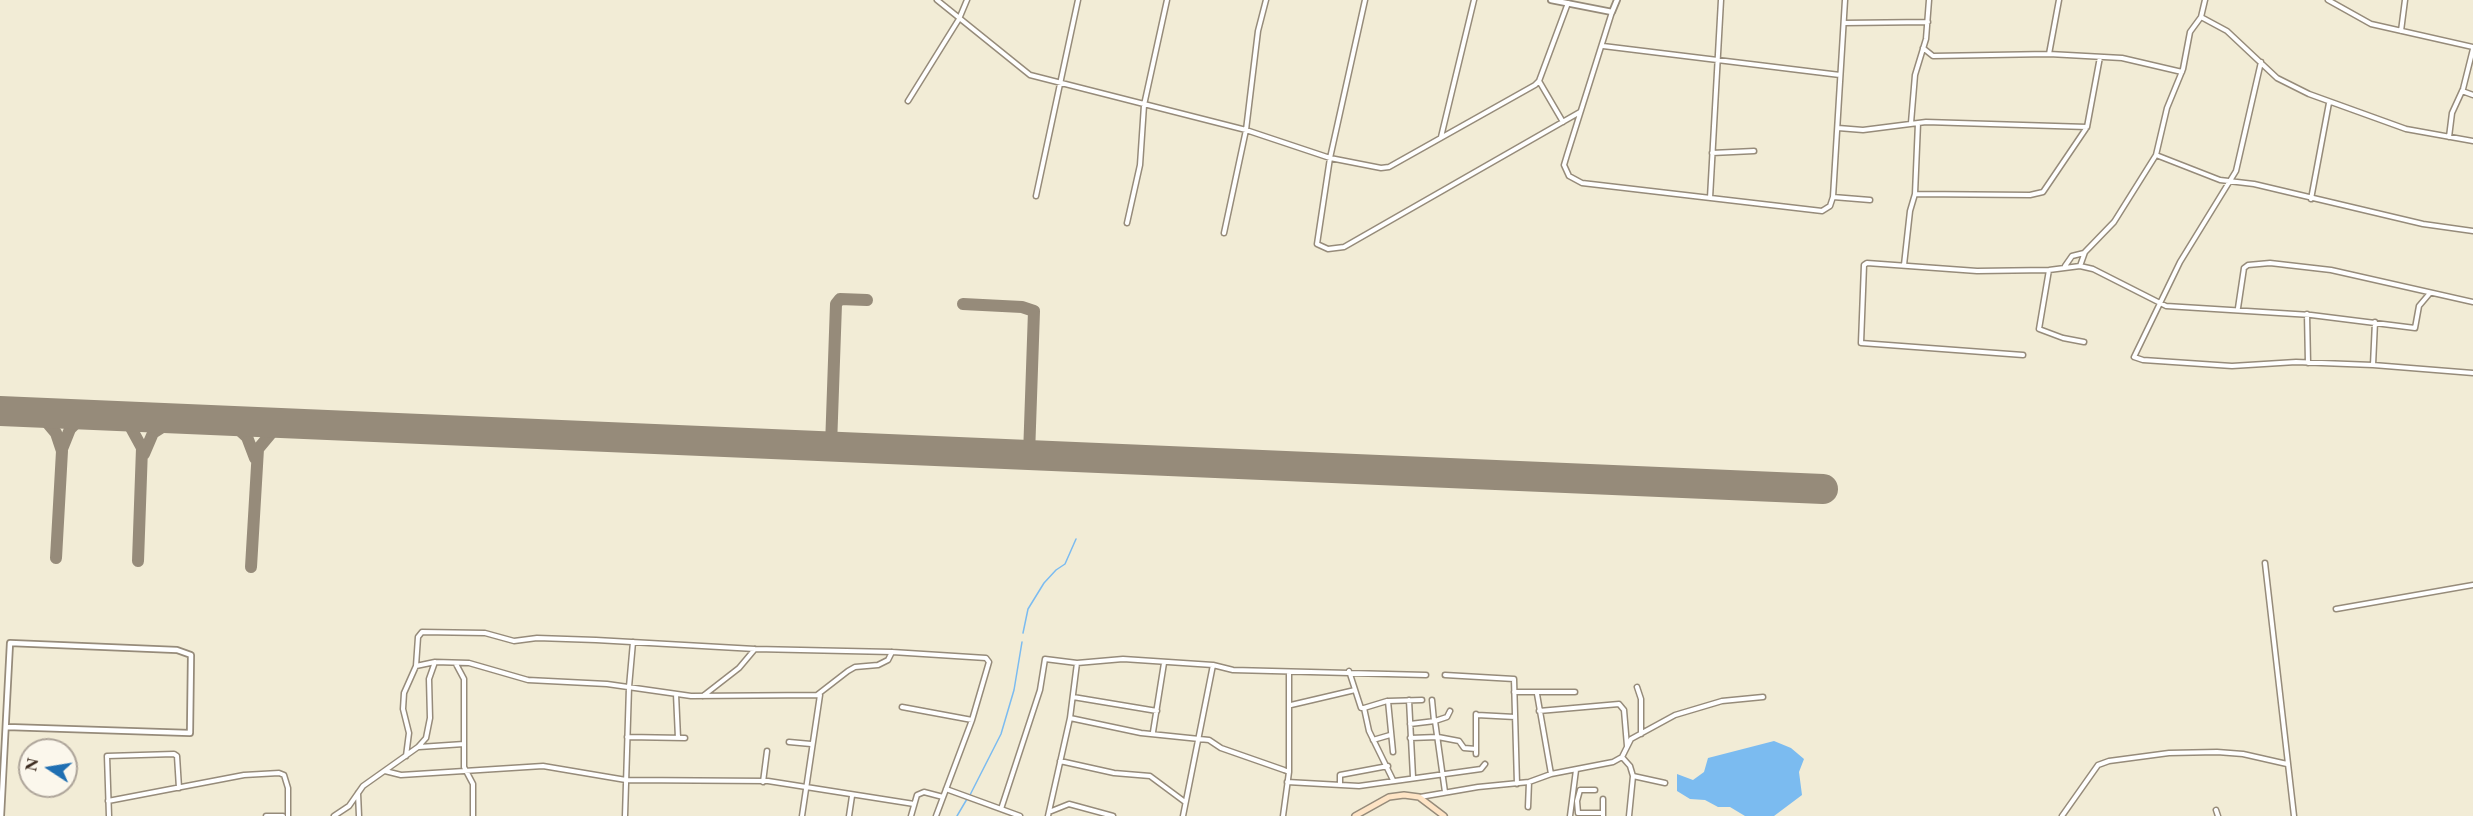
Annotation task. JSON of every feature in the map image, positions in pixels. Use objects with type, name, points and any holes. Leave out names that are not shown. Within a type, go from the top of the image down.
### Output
[{"type":"main road","points":[[1355,816],[1389,797],[1404,795],[1419,797],[1444,816]]},
{"type":"street","points":[[937,0],[1020,70],[1060,83],[1246,130],[1329,158],[1381,168],[1389,167],[1531,88],[1539,81],[1568,3]]},
{"type":"street","points":[[908,101],[959,19],[967,0]]},
{"type":"street","points":[[1036,196],[1078,0]]},
{"type":"street","points":[[1127,223],[1140,165],[1144,105],[1167,0]]},
{"type":"street","points":[[1224,233],[1246,130],[1258,31],[1266,0]]},
{"type":"street","points":[[1365,0],[1329,158],[1317,244],[1328,249],[1344,247],[1581,111]]},
{"type":"street","points":[[1441,138],[1474,0]]},
{"type":"street","points":[[1551,0],[1612,12]]},
{"type":"street","points":[[1617,0],[1564,165],[1566,173],[1575,181],[1821,211],[1830,206],[1833,197],[1845,0]]},
{"type":"street","points":[[1710,198],[1721,0]]},
{"type":"street","points":[[1911,123],[1915,75],[1928,22],[1929,0]]},
{"type":"street","points":[[2049,54],[2059,0]]},
{"type":"street","points":[[2080,266],[2085,252],[2114,222],[2156,155],[2167,108],[2182,72],[2190,32],[2200,17],[2205,0]]},
{"type":"street","points":[[2328,0],[2362,20],[2473,48],[2462,91],[2452,113],[2450,137]]},
{"type":"street","points":[[2401,31],[2405,0]]},
{"type":"street","points":[[2200,17],[2228,31],[2277,78],[2329,103],[2406,129],[2473,141]]},
{"type":"street","points":[[1844,23],[1928,22]]},
{"type":"street","points":[[1603,46],[1840,75]]},
{"type":"street","points":[[1923,48],[1932,56],[2049,54],[2139,60],[2182,72]]},
{"type":"street","points":[[1915,194],[2030,195],[2043,192],[2086,127],[2100,57]]},
{"type":"street","points":[[2262,62],[2236,171],[2180,262],[2158,304],[2134,353],[2138,360],[2232,366],[2308,363],[2373,365],[2473,373]]},
{"type":"street","points":[[1539,81],[1563,122]]},
{"type":"street","points":[[2462,91],[2473,95]]},
{"type":"street","points":[[2311,199],[2329,103]]},
{"type":"street","points":[[1838,128],[1863,130],[1911,123],[2086,127]]},
{"type":"street","points":[[1904,265],[1910,211],[1915,194],[1918,123]]},
{"type":"street","points":[[1712,153],[1754,151]]},
{"type":"street","points":[[2156,155],[2229,181],[2254,184],[2434,226],[2473,231]]},
{"type":"street","points":[[1833,197],[1870,200]]},
{"type":"street","points":[[2065,266],[2072,256],[2085,252]]},
{"type":"street","points":[[2023,356],[1861,343],[1864,265],[1867,263],[1977,271],[2049,270],[2065,266],[2080,266],[2093,270],[2158,304],[2307,314],[2415,328],[2419,306],[2430,293]]},
{"type":"street","points":[[2238,309],[2244,268],[2259,264],[2331,270],[2473,303]]},
{"type":"street","points":[[2049,270],[2039,328],[2062,338],[2084,342]]},
{"type":"street","points":[[2307,314],[2308,363]]},
{"type":"street","points":[[2373,365],[2375,322]]},
{"type":"street","points":[[2265,564],[2294,816]]},
{"type":"street","points":[[2336,609],[2473,585]]},
{"type":"street","points":[[406,756],[409,733],[403,709],[404,693],[416,666],[418,637],[422,632],[485,633],[514,641],[537,638],[755,649],[892,652],[986,658],[989,662],[972,720],[936,816]]},
{"type":"street","points":[[625,816],[628,687],[633,642]]},
{"type":"street","points":[[1,816],[10,643],[177,650],[191,655],[190,733],[7,727]]},
{"type":"street","points":[[702,696],[739,668],[755,649]]},
{"type":"street","points":[[817,696],[848,671],[878,665],[888,660],[892,652]]},
{"type":"street","points":[[1001,809],[1040,690],[1046,659],[1077,663],[1124,659],[1213,665],[1233,670],[1349,671],[1426,675]]},
{"type":"street","points":[[416,666],[435,662],[483,665],[528,680],[628,687],[702,696],[820,695],[802,816]]},
{"type":"street","points":[[334,816],[349,806],[358,792],[418,747],[428,732],[429,679],[435,662]]},
{"type":"street","points":[[455,663],[464,679],[464,744],[466,770],[473,784],[473,816]]},
{"type":"street","points":[[1048,814],[1070,718],[1077,663]]},
{"type":"street","points":[[1153,732],[1164,663]]},
{"type":"street","points":[[1183,816],[1213,665]]},
{"type":"street","points":[[1349,671],[1361,708],[1364,708],[1373,740],[1393,780]]},
{"type":"street","points":[[1283,816],[1289,772],[1291,705],[1289,672]]},
{"type":"street","points":[[1445,675],[1514,679],[1517,784]]},
{"type":"street","points":[[1637,687],[1641,699],[1641,734]]},
{"type":"street","points":[[1291,705],[1355,690]]},
{"type":"street","points":[[1514,692],[1537,694],[1575,692]]},
{"type":"street","points":[[676,694],[678,738]]},
{"type":"street","points":[[1537,694],[1551,774]]},
{"type":"street","points":[[1073,697],[1157,711]]},
{"type":"street","points":[[1419,797],[1529,782],[1551,774],[1613,762],[1622,757],[1631,740],[1675,715],[1722,701],[1763,697]]},
{"type":"street","points":[[1409,700],[1413,777]]},
{"type":"street","points":[[1364,708],[1388,701],[1422,700]]},
{"type":"street","points":[[1432,700],[1445,792]]},
{"type":"street","points":[[1388,701],[1393,752]]},
{"type":"street","points":[[1539,711],[1619,704],[1624,710],[1628,746]]},
{"type":"street","points":[[902,707],[972,720]]},
{"type":"street","points":[[1410,724],[1447,717],[1450,711]]},
{"type":"street","points":[[1476,754],[1477,715],[1515,717]]},
{"type":"street","points":[[1070,718],[1141,733],[1153,732],[1209,740],[1221,748],[1289,772]]},
{"type":"street","points":[[1373,740],[1390,735]]},
{"type":"street","points":[[627,737],[685,738]]},
{"type":"street","points":[[1410,738],[1438,737],[1459,741],[1464,748],[1476,748]]},
{"type":"street","points":[[789,742],[812,744]]},
{"type":"street","points":[[418,747],[464,744]]},
{"type":"street","points":[[763,782],[766,751]]},
{"type":"street","points":[[2062,816],[2098,765],[2109,761],[2169,753],[2217,752],[2243,754],[2287,764]]},
{"type":"street","points":[[109,816],[107,756],[174,754],[177,756],[179,788]]},
{"type":"street","points":[[1622,757],[1630,766],[1633,776],[1629,816]]},
{"type":"street","points":[[1060,761],[1114,773],[1150,776],[1185,802]]},
{"type":"street","points":[[1287,782],[1359,786],[1413,777],[1481,770],[1485,764]]},
{"type":"street","points":[[385,771],[401,775],[543,766],[626,780],[763,782],[852,796],[868,795],[914,804]]},
{"type":"street","points":[[1340,786],[1340,775],[1388,766]]},
{"type":"street","points":[[1570,816],[1576,770]]},
{"type":"street","points":[[108,801],[244,775],[281,773],[288,788],[288,816]]},
{"type":"street","points":[[1633,776],[1665,783]]},
{"type":"street","points":[[1528,807],[1529,782]]},
{"type":"street","points":[[946,789],[1020,816]]},
{"type":"street","points":[[1595,790],[1580,790],[1578,813],[1602,815],[1603,799]]},
{"type":"street","points":[[358,792],[359,816]]},
{"type":"street","points":[[911,816],[917,795],[924,792],[943,797]]},
{"type":"street","points":[[849,816],[852,796]]},
{"type":"street","points":[[1048,814],[1069,804],[1114,816]]},
{"type":"street","points":[[2216,810],[2218,816]]},
{"type":"street","points":[[266,816],[283,816]]},
{"type":"water","points":[[1774,741],[1791,748],[1804,759],[1799,772],[1802,795],[1774,816],[1745,816],[1730,807],[1718,807],[1705,800],[1690,799],[1677,791],[1677,774],[1693,780],[1704,772],[1708,758]]},
{"type":"waterway","points":[[1023,633],[1028,609],[1044,583],[1065,564],[1076,539]]},
{"type":"waterway","points":[[970,795],[1001,734],[1014,690],[1022,642]]},
{"type":"waterway","points":[[957,816],[967,799]]},
{"type":"taxiway","points":[[831,446],[836,304],[840,299],[867,300]]},
{"type":"taxiway","points":[[963,304],[1022,307],[1034,311],[1029,455]]},
{"type":"taxiway","points":[[22,412],[45,420],[56,433],[62,451],[56,558]]},
{"type":"taxiway","points":[[62,449],[70,429],[77,422],[93,415]]},
{"type":"taxiway","points":[[106,415],[123,420],[130,426],[142,448],[138,561]]},
{"type":"taxiway","points":[[144,454],[153,433],[175,419]]},
{"type":"taxiway","points":[[225,421],[233,424],[247,437],[255,458]]},
{"type":"taxiway","points":[[251,567],[258,449],[273,431],[296,423]]},
{"type":"runway","points":[[0,411],[1823,489]]}]
